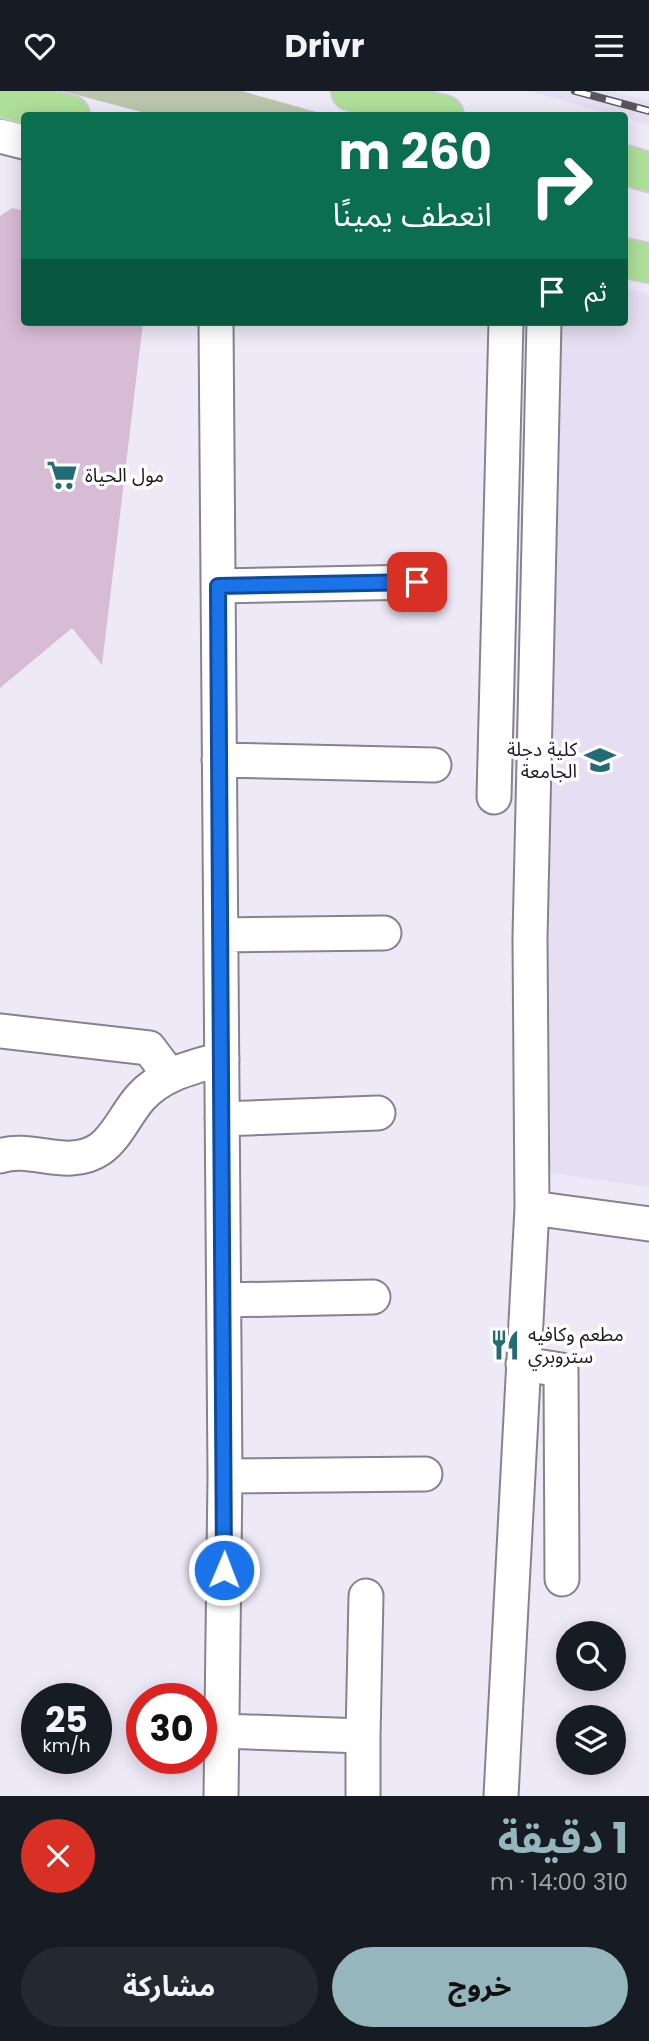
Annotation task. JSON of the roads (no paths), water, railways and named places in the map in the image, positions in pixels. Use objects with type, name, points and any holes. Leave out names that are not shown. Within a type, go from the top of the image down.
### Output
[{"type":"main road","points":[[0,97],[58,112]]},
{"type":"main road","points":[[367,101],[420,112]]},
{"type":"main road","points":[[628,166],[649,172]]},
{"type":"main road","points":[[628,259],[649,264]]},
{"type":"street","points":[[0,136],[21,141]]},
{"type":"street","points":[[215,326],[225,1476],[221,1796]]},
{"type":"street","points":[[494,797],[506,326]]},
{"type":"street","points":[[501,1796],[532,1208],[530,938],[544,326]]},
{"type":"street","points":[[218,586],[417,582]]},
{"type":"street","points":[[219,760],[434,765]]},
{"type":"street","points":[[221,935],[384,933]]},
{"type":"street","points":[[0,1031],[149,1048],[170,1076]]},
{"type":"street","points":[[0,1156],[13,1151],[68,1159],[99,1150],[141,1097],[184,1069],[222,1059]]},
{"type":"street","points":[[222,1119],[378,1113]]},
{"type":"street","points":[[532,1208],[649,1224]]},
{"type":"street","points":[[224,1300],[373,1297]]},
{"type":"street","points":[[523,1364],[561,1370],[562,1579]]},
{"type":"street","points":[[225,1476],[425,1473]]},
{"type":"street","points":[[363,1796],[366,1596]]},
{"type":"street","points":[[222,1731],[363,1736]]},
{"type":"railway","points":[[575,91],[649,111]]},
{"type":"place","name":"مول الحياة","points":[[62,475]]},
{"type":"place","name":"كلية دجلة الجامعة","points":[[600,760]]},
{"type":"place","name":"مطعم وكافيه ستروبري","points":[[505,1345]]}]
